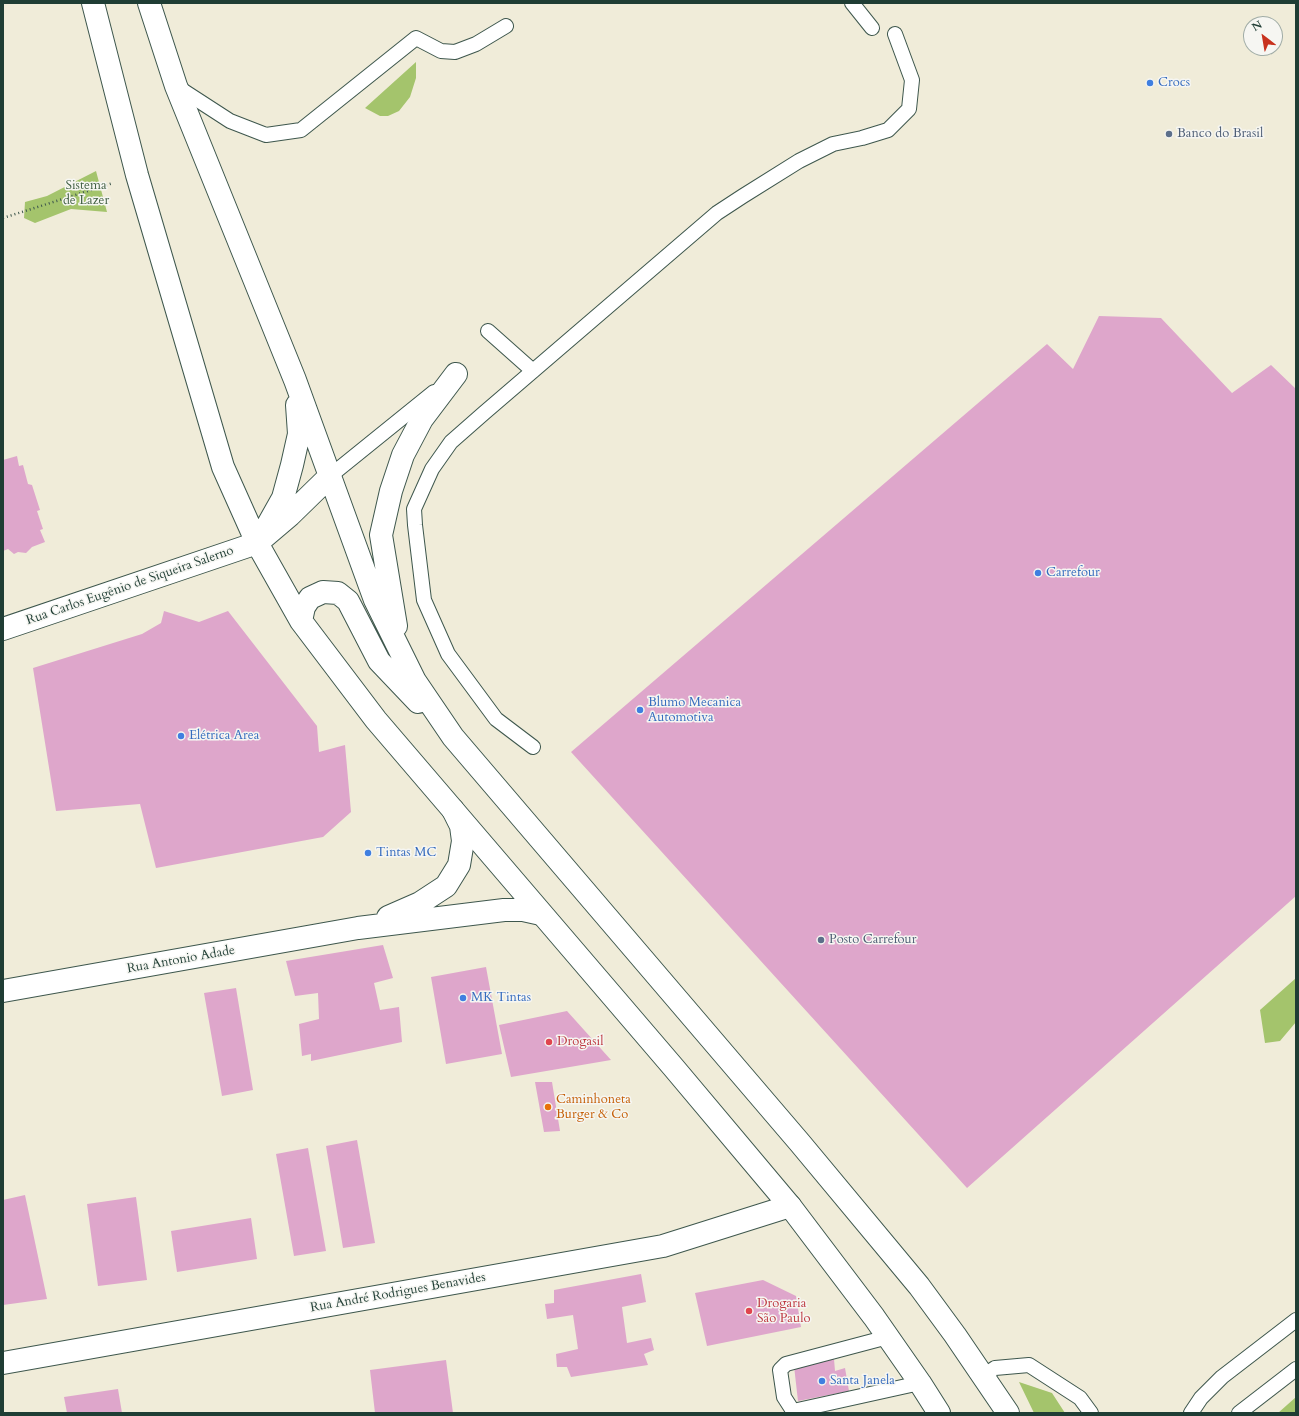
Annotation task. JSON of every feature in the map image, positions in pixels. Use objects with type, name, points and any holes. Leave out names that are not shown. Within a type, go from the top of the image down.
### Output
[{"type":"main road","points":[[93,3],[137,175],[223,467],[257,543],[301,620],[376,720],[790,1206],[888,1337],[939,1413]]},
{"type":"main road","points":[[149,3],[176,86],[295,380],[375,600],[415,681],[453,737]]},
{"type":"main road","points":[[399,649],[381,535],[391,491],[403,455],[422,419],[456,374]]},
{"type":"main road","points":[[257,543],[283,498],[292,466],[299,434],[295,380]]},
{"type":"main road","points":[[257,543],[290,515],[330,476]]},
{"type":"main road","name":"Rua Carlos Eugênio de Siqueira Salerno","points":[[3,629],[257,543]]},
{"type":"main road","points":[[301,620],[304,607],[310,598],[323,592],[338,593],[348,601],[379,661],[453,737],[919,1286],[956,1335],[1008,1413]]},
{"type":"main road","name":"Rua Antonio Adade","points":[[358,928],[420,903],[446,886],[459,865],[463,841],[461,826],[453,809]]},
{"type":"main road","name":"Rua Antonio Adade","points":[[3,991],[358,928],[504,910],[523,910],[541,914]]},
{"type":"main road","name":"Rua André Rodrigues Benavides","points":[[3,1364],[663,1246],[790,1206]]},
{"type":"lane","points":[[852,3],[872,28]]},
{"type":"lane","points":[[176,86],[230,121],[266,135],[301,130],[416,38],[441,51],[455,52],[476,44],[506,26]]},
{"type":"lane","points":[[533,747],[496,719],[448,654],[424,600],[414,509],[432,469],[451,442],[717,213],[799,161],[832,144],[862,138],[888,130],[909,109],[912,80],[895,34]]},
{"type":"lane","points":[[488,331],[533,371]]},
{"type":"lane","points":[[330,476],[456,374]]},
{"type":"lane","points":[[1191,1413],[1201,1398],[1222,1377],[1296,1320]]},
{"type":"lane","points":[[888,1337],[786,1364],[780,1370],[784,1397],[793,1411],[920,1383]]},
{"type":"lane","points":[[983,1376],[995,1368],[1029,1365],[1080,1398],[1091,1413]]},
{"type":"lane","points":[[1239,1413],[1296,1369]]},
{"type":"path","points":[[3,218],[137,175]]},
{"type":"green space","points":[[416,62],[416,78],[410,97],[399,111],[388,116],[380,116],[365,108]]},
{"type":"green space","name":"Sistema de Lazer","points":[[96,171],[107,212],[71,209],[35,223],[24,218],[25,202],[47,196]]},
{"type":"green space","points":[[1296,978],[1296,1022],[1280,1041],[1265,1043],[1260,1010]]},
{"type":"green space","points":[[1019,1382],[1052,1393],[1065,1413],[1034,1413]]},
{"type":"green space","points":[[1296,1397],[1296,1413],[1278,1413]]},
{"type":"building","name":"Carrefour","points":[[1099,316],[1161,318],[1232,393],[1271,365],[1296,389],[1296,896],[967,1188],[571,752],[1047,344],[1073,369]]},
{"type":"building","points":[[17,456],[19,466],[23,465],[28,484],[32,485],[40,510],[37,511],[43,529],[40,530],[45,542],[32,547],[26,553],[18,552],[14,554],[8,549],[3,551],[3,460]]},
{"type":"building","name":"Elétrica Area","points":[[164,611],[199,622],[228,611],[317,726],[319,752],[345,745],[351,812],[323,837],[156,868],[140,804],[56,811],[33,668],[142,634],[161,623]]},
{"type":"building","points":[[383,945],[393,978],[374,983],[380,1010],[399,1007],[402,1042],[311,1061],[311,1054],[302,1056],[299,1024],[319,1019],[318,993],[295,996],[286,961]]},
{"type":"building","name":"MK Tintas","points":[[486,967],[502,1054],[446,1064],[431,977]]},
{"type":"building","points":[[236,988],[253,1090],[222,1096],[204,993]]},
{"type":"building","name":"Drogasil","points":[[567,1011],[611,1060],[511,1077],[499,1025]]},
{"type":"building","name":"Caminhoneta Burger & Co","points":[[535,1082],[552,1082],[560,1131],[544,1132]]},
{"type":"building","points":[[357,1140],[375,1243],[343,1248],[326,1146]]},
{"type":"building","points":[[308,1148],[326,1251],[294,1256],[276,1154]]},
{"type":"building","points":[[25,1195],[47,1299],[3,1305],[3,1200]]},
{"type":"building","points":[[136,1197],[147,1280],[98,1286],[87,1204]]},
{"type":"building","points":[[251,1218],[257,1259],[177,1272],[171,1231]]},
{"type":"building","points":[[641,1274],[646,1302],[622,1307],[627,1343],[651,1338],[654,1350],[644,1354],[648,1365],[571,1377],[567,1367],[557,1367],[556,1354],[578,1349],[573,1315],[547,1319],[545,1304],[554,1303],[554,1290]]},
{"type":"building","name":"Drogaria São Paulo","points":[[763,1280],[796,1296],[801,1327],[707,1346],[695,1293]]},
{"type":"building","name":"Santa Janela","points":[[834,1359],[835,1371],[845,1368],[849,1391],[798,1401],[794,1366]]},
{"type":"building","points":[[446,1360],[453,1413],[375,1413],[370,1370]]},
{"type":"building","points":[[118,1389],[122,1413],[67,1413],[64,1397]]},
{"type":"place","name":"Crocs","points":[[1150,83]]},
{"type":"place","name":"Banco do Brasil","points":[[1169,134]]},
{"type":"place","name":"Carrefour","points":[[1038,573]]},
{"type":"place","name":"Blumo Mecanica Automotiva","points":[[640,710]]},
{"type":"place","name":"Elétrica Area","points":[[181,736]]},
{"type":"place","name":"Tintas MC","points":[[368,853]]},
{"type":"place","name":"Posto Carrefour","points":[[821,940]]},
{"type":"place","name":"MK Tintas","points":[[463,998]]},
{"type":"place","name":"Drogasil","points":[[549,1042]]},
{"type":"place","name":"Caminhoneta Burger & Co","points":[[548,1107]]},
{"type":"place","name":"Drogaria São Paulo","points":[[749,1311]]},
{"type":"place","name":"Santa Janela","points":[[822,1381]]}]
